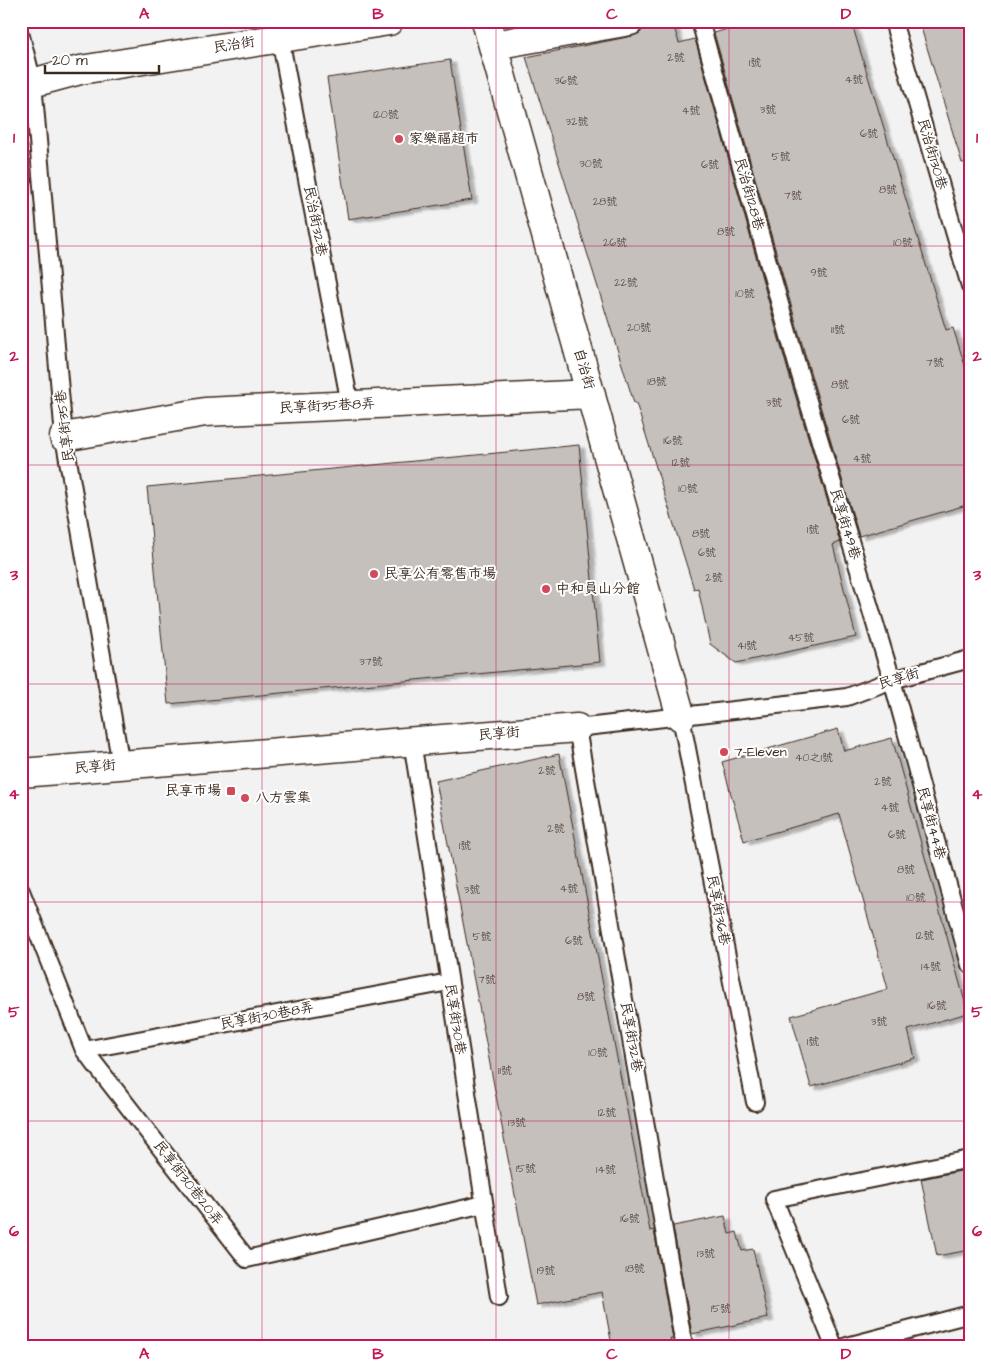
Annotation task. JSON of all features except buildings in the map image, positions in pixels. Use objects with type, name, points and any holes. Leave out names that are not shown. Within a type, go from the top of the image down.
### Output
[{"type":"street","name":"民治街","points":[[27,84],[80,70],[389,21]]},
{"type":"street","points":[[490,33],[630,21]]},
{"type":"street","name":"自治街","points":[[490,33],[681,716]]},
{"type":"street","name":"民享街35巷8弄","points":[[64,437],[205,412],[591,394]]},
{"type":"street","name":"民享街","points":[[21,773],[577,728]]},
{"type":"lane","name":"民治街128巷","points":[[700,21],[798,368]]},
{"type":"lane","name":"民治街130巷","points":[[893,21],[970,286]]},
{"type":"lane","name":"民享街35巷","points":[[21,36],[64,437],[121,765]]},
{"type":"lane","name":"民治街32巷","points":[[280,38],[350,404]]},
{"type":"lane","name":"民享街49巷","points":[[798,368],[892,680]]},
{"type":"lane","name":"民享街","points":[[577,728],[847,697],[892,680],[970,659]]},
{"type":"lane","name":"民享街44巷","points":[[892,680],[970,965]]},
{"type":"lane","name":"民享街36巷","points":[[681,716],[755,1102]]},
{"type":"lane","name":"民享街32巷","points":[[577,728],[684,1346]]},
{"type":"lane","name":"民享街30巷","points":[[412,741],[499,1297]]},
{"type":"lane","name":"民享街30巷20弄","points":[[21,891],[84,1050],[247,1259],[484,1204]]},
{"type":"lane","name":"民享街30巷8弄","points":[[84,1050],[450,982]]},
{"type":"lane","points":[[834,1346],[774,1200],[970,1159]]},
{"type":"lane","points":[[848,1346],[970,1314]]},
{"type":"place","name":"家樂福超市","points":[[399,139]]},
{"type":"place","name":"民享公有零售市場","points":[[374,574]]},
{"type":"place","name":"中和員山分館","points":[[546,589]]},
{"type":"place","name":"7-Eleven","points":[[724,752]]},
{"type":"place","name":"民享市場","points":[[231,791]]},
{"type":"place","name":"八方雲集","points":[[245,798]]}]
